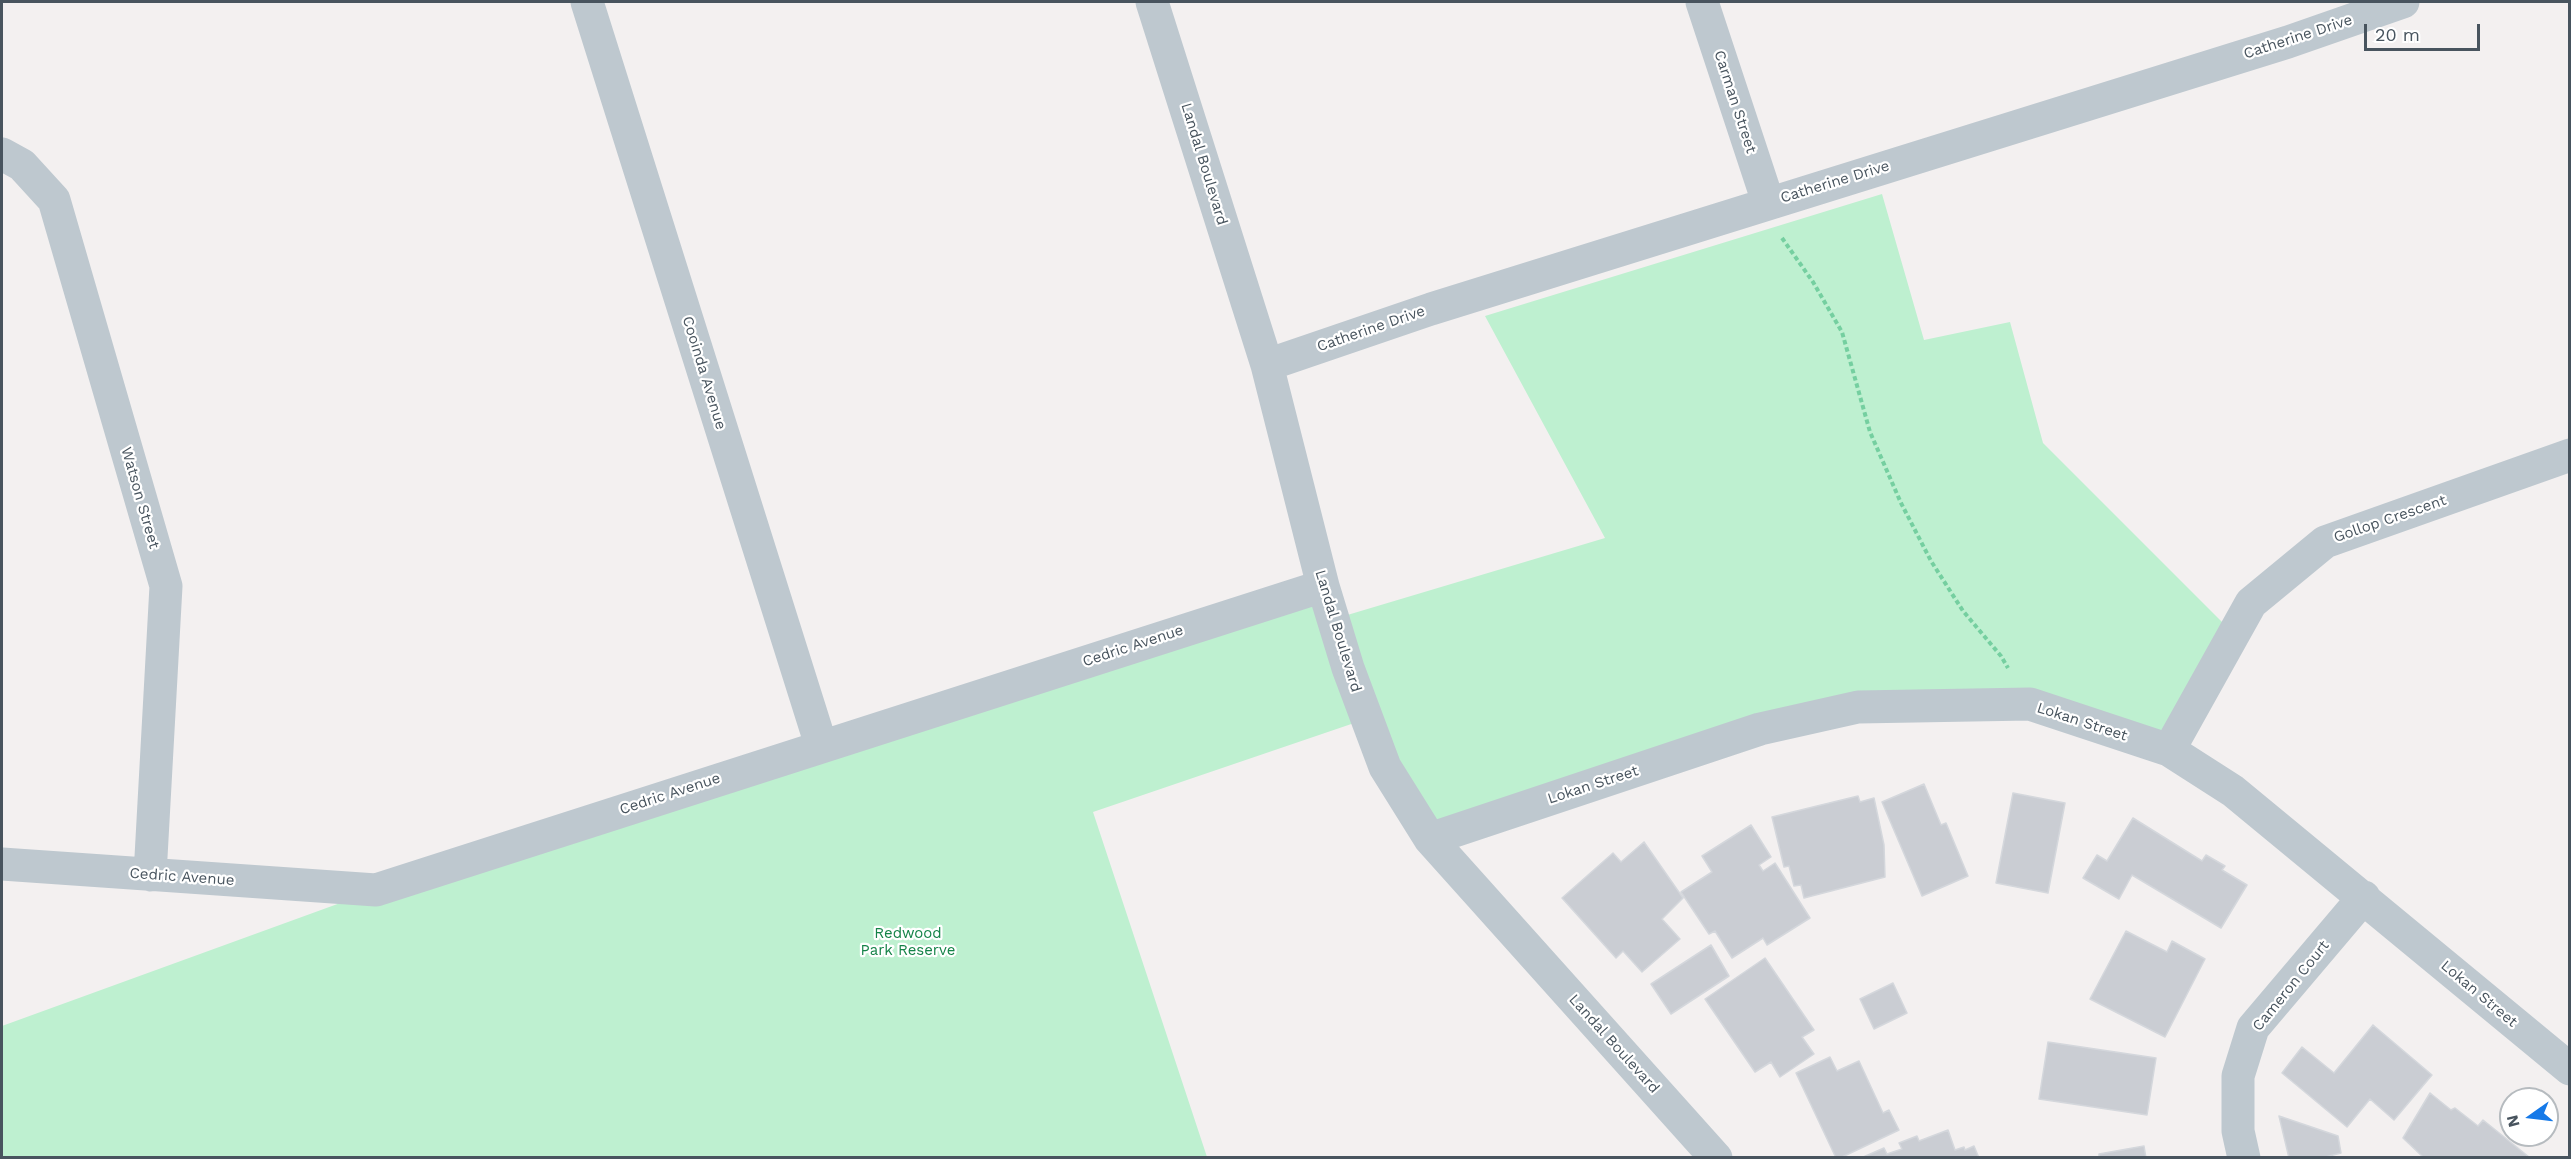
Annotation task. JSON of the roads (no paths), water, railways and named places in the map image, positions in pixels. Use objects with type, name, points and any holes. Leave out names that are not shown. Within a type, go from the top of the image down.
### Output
[{"type":"street","name":"Cooinda Avenue","points":[[588,2],[821,745]]},
{"type":"street","name":"Landal Boulevard","points":[[1152,2],[1267,365],[1323,586],[1348,668],[1385,767],[1430,839],[1716,1158]]},
{"type":"street","name":"Carman Street","points":[[1702,2],[1768,202]]},
{"type":"street","name":"Catherine Drive","points":[[1267,365],[1431,309],[2277,45],[2403,2]]},
{"type":"street","name":"Watson Street","points":[[2,154],[22,165],[54,200],[166,586],[150,874]]},
{"type":"street","name":"Gollop Crescent","points":[[2169,750],[2251,603],[2325,542],[2570,455]]},
{"type":"street","name":"Cedric Avenue","points":[[2,864],[376,890],[821,745],[1323,586]]},
{"type":"street","name":"Lokan Street","points":[[1430,839],[1760,729],[1847,709],[2030,704],[2169,750],[2233,791],[2567,1062]]},
{"type":"street","name":"Cameron Court","points":[[2244,1158],[2238,1131],[2238,1076],[2253,1028],[2364,897]]},
{"type":"park label","name":"Redwood Park Reserve","points":[[908,942]]}]
